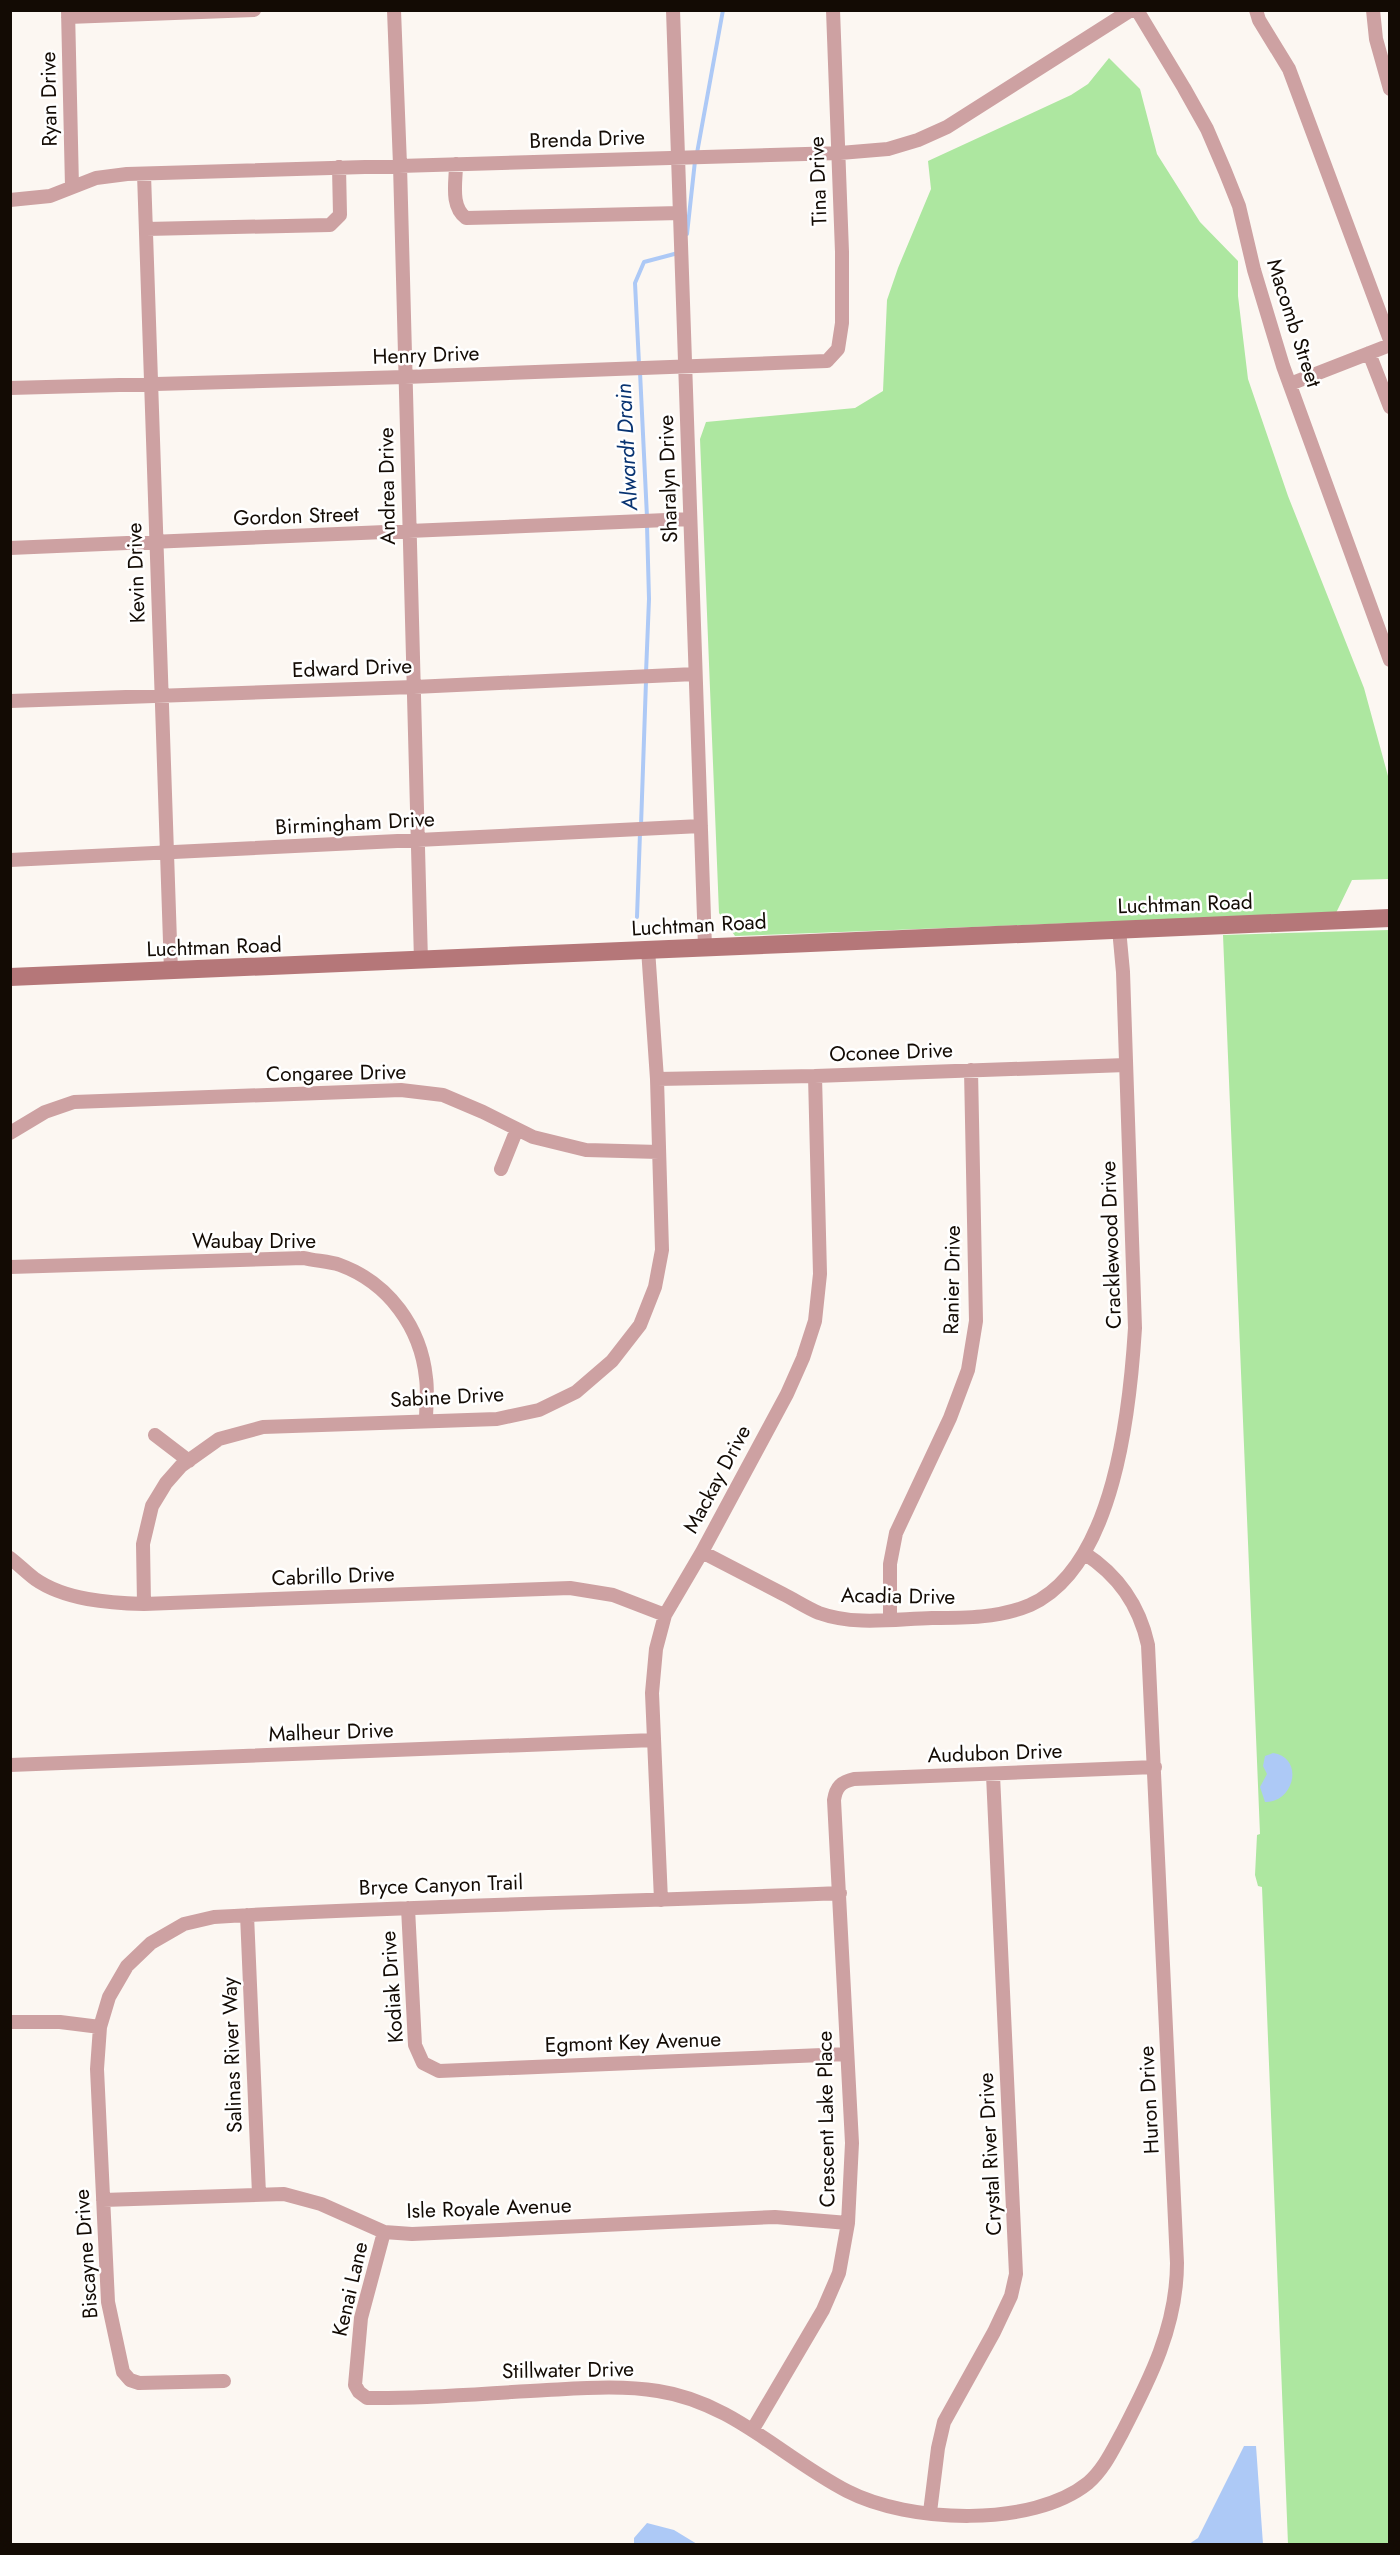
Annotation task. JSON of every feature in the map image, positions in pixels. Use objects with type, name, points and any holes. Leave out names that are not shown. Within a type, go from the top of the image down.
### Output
[{"type":"street","points":[[68,14],[254,10]]},
{"type":"street","name":"Andrea Drive","points":[[394,10],[421,961]]},
{"type":"street","name":"Sharalyn Drive","points":[[673,10],[680,158],[705,947]]},
{"type":"street","name":"Tina Drive","points":[[832,10],[842,252],[842,323],[838,349]]},
{"type":"street","name":"Brenda Drive","points":[[10,200],[50,196],[96,178],[144,174],[837,153],[888,149],[918,140],[947,127],[1131,10]]},
{"type":"street","name":"Macomb Street","points":[[1137,10],[1207,129],[1239,206],[1267,317],[1290,384],[1386,635],[1389,660]]},
{"type":"street","points":[[1256,10],[1259,20],[1289,69],[1389,340]]},
{"type":"street","points":[[1373,10],[1376,39],[1389,89]]},
{"type":"street","name":"Ryan Drive","points":[[68,14],[72,188]]},
{"type":"street","points":[[456,164],[456,201],[461,214],[466,218],[681,213]]},
{"type":"street","points":[[146,229],[330,225],[340,215],[339,167]]},
{"type":"street","name":"Kevin Drive","points":[[144,174],[171,971]]},
{"type":"street","points":[[1290,384],[1389,345]]},
{"type":"street","name":"Henry Drive","points":[[10,388],[818,363],[827,361],[838,349]]},
{"type":"street","points":[[1369,353],[1389,407]]},
{"type":"street","name":"Gordon Street","points":[[10,548],[690,519]]},
{"type":"street","name":"Edward Drive","points":[[10,700],[414,687],[695,674]]},
{"type":"street","name":"Birmingham Drive","points":[[10,860],[701,826]]},
{"type":"street","name":"Luchtman Road","points":[[10,977],[1389,918]]},
{"type":"street","name":"Cracklewood Drive","points":[[1084,1552],[1113,1481],[1124,1433],[1131,1384],[1135,1328],[1119,929]]},
{"type":"street","name":"Sabine Drive","points":[[144,1604],[143,1544],[152,1506],[166,1483],[189,1461],[219,1439],[264,1427],[497,1419],[539,1410],[576,1392],[612,1361],[640,1325],[655,1287],[662,1250],[657,1079],[648,949]]},
{"type":"street","name":"Oconee Drive","points":[[657,1079],[1126,1065]]},
{"type":"street","name":"Ranier Drive","points":[[890,1619],[890,1564],[896,1533],[954,1408],[968,1370],[976,1321],[971,1070]]},
{"type":"street","name":"Mackay Drive","points":[[661,1900],[654,1740],[653,1677],[656,1649],[664,1615],[702,1552],[787,1394],[803,1358],[815,1321],[820,1274],[815,1076]]},
{"type":"street","name":"Congaree Drive","points":[[10,1133],[45,1112],[74,1102],[401,1090],[443,1095],[533,1137],[586,1150],[659,1152]]},
{"type":"street","points":[[501,1169],[517,1129]]},
{"type":"street","name":"Waubay Drive","points":[[10,1267],[303,1258],[340,1265],[372,1282],[399,1307],[417,1338],[426,1378],[426,1420]]},
{"type":"street","points":[[155,1435],[189,1461]]},
{"type":"street","name":"Acadia Drive","points":[[702,1552],[818,1612],[863,1621],[997,1615],[1031,1604],[1062,1584],[1084,1552]]},
{"type":"street","name":"Huron Drive","points":[[930,2512],[977,2516],[1020,2513],[1045,2506],[1073,2494],[1090,2481],[1105,2465],[1148,2384],[1164,2343],[1174,2300],[1177,2263],[1150,1659],[1145,1631],[1137,1610],[1121,1584],[1112,1573],[1084,1552]]},
{"type":"street","name":"Cabrillo Drive","points":[[10,1558],[37,1581],[72,1595],[105,1602],[144,1604],[570,1588],[613,1595],[664,1615]]},
{"type":"street","name":"Malheur Drive","points":[[10,1765],[654,1740]]},
{"type":"street","name":"Audubon Drive","points":[[838,1786],[844,1781],[854,1779],[1155,1767]]},
{"type":"street","name":"Crystal River Drive","points":[[930,2512],[938,2448],[944,2422],[994,2332],[1011,2296],[1016,2274],[993,1775]]},
{"type":"street","name":"Crescent Lake Place","points":[[753,2429],[823,2310],[839,2273],[848,2223],[852,2143],[834,1800],[838,1786]]},
{"type":"street","name":"Bryce Canyon Trail","points":[[100,2027],[110,1997],[127,1966],[151,1943],[184,1924],[214,1917],[573,1901],[840,1893]]},
{"type":"street","name":"Kodiak Drive","points":[[408,1908],[413,2035],[417,2054],[423,2063]]},
{"type":"street","name":"Salinas River Way","points":[[247,1915],[259,2194]]},
{"type":"street","points":[[10,2022],[60,2022],[100,2027]]},
{"type":"street","name":"Biscayne Drive","points":[[100,2027],[98,2069],[108,2302],[123,2372],[130,2380],[139,2383],[224,2381]]},
{"type":"street","name":"Egmont Key Avenue","points":[[423,2063],[439,2071],[847,2054]]},
{"type":"street","name":"Isle Royale Avenue","points":[[103,2200],[284,2194],[307,2198],[384,2232],[431,2234],[775,2217],[848,2223]]},
{"type":"street","name":"Kenai Lane","points":[[359,2392],[355,2385],[355,2373],[361,2318],[384,2232]]},
{"type":"street","name":"Stillwater Drive","points":[[359,2392],[367,2398],[383,2398],[599,2387],[658,2391],[716,2409],[753,2429],[813,2471],[849,2492],[893,2507],[930,2512]]},
{"type":"green space","points":[[1109,58],[1140,89],[1157,154],[1200,222],[1238,261],[1238,296],[1248,379],[1288,496],[1364,688],[1388,776],[1389,879],[1352,880],[1336,913],[735,936],[719,913],[700,439],[706,422],[855,408],[883,391],[887,300],[931,189],[928,161],[1071,95],[1088,84]]},
{"type":"green space","points":[[1389,930],[1389,2544],[1288,2544],[1262,1887],[1258,1886],[1255,1875],[1257,1835],[1260,1834],[1223,935]]},
{"type":"water","points":[[1273,1753],[1283,1757],[1289,1763],[1292,1780],[1283,1795],[1265,1802],[1260,1787],[1267,1774],[1263,1766],[1265,1756]]},
{"type":"water","points":[[1244,2446],[1256,2446],[1263,2544],[1189,2544],[1198,2538]]},
{"type":"water","points":[[647,2523],[674,2530],[697,2544],[634,2544],[634,2538]]},
{"type":"waterway","name":"Alwardt Drain","points":[[697,153],[723,10]]},
{"type":"waterway","name":"Alwardt Drain","points":[[687,234],[695,161]]},
{"type":"waterway","name":"Alwardt Drain","points":[[639,364],[635,283],[644,262],[678,253]]},
{"type":"waterway","name":"Alwardt Drain","points":[[640,372],[647,517]]},
{"type":"waterway","name":"Alwardt Drain","points":[[646,673],[649,599],[647,525]]},
{"type":"waterway","name":"Alwardt Drain","points":[[641,826],[646,681]]},
{"type":"waterway","name":"Alwardt Drain","points":[[637,917],[640,833]]}]
